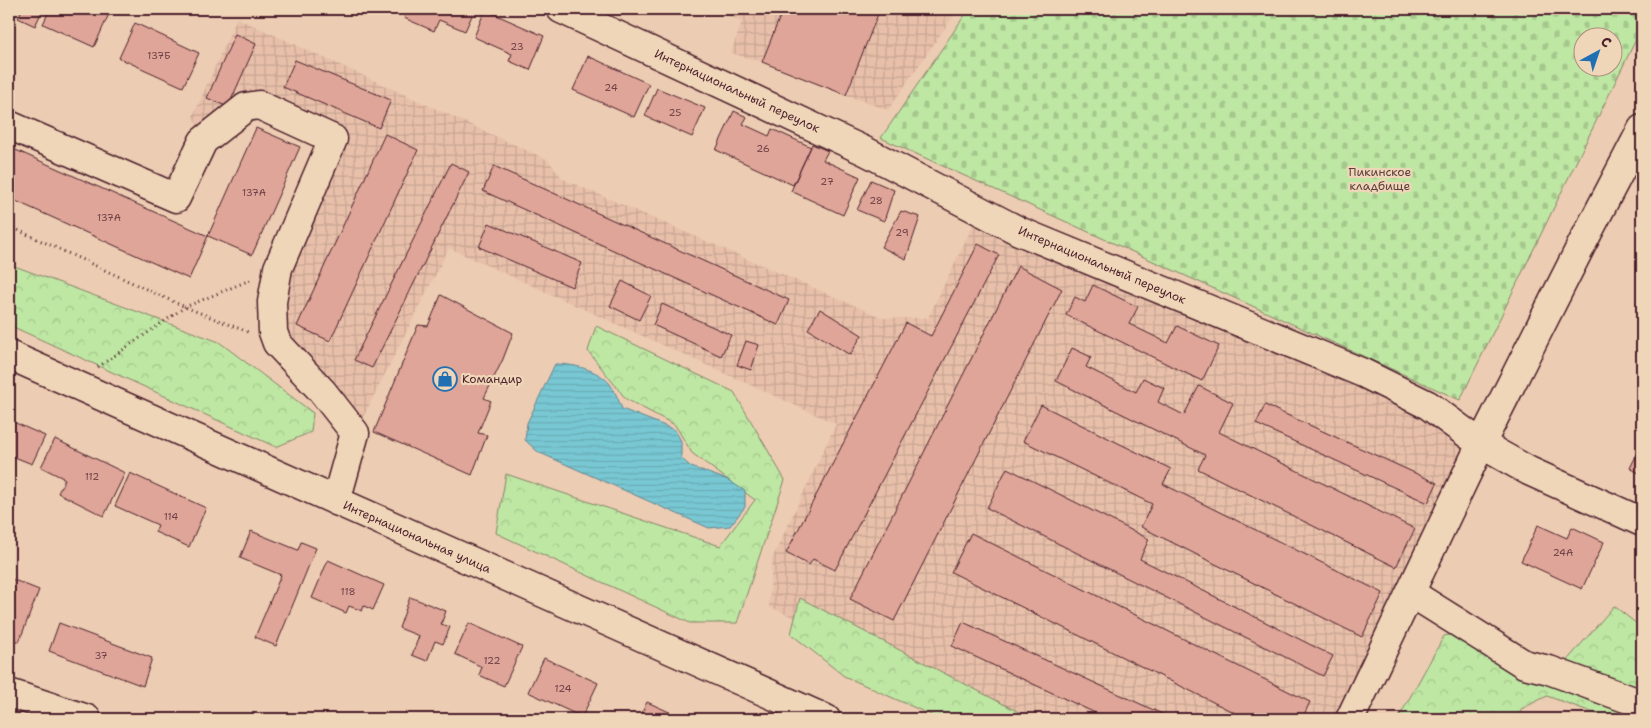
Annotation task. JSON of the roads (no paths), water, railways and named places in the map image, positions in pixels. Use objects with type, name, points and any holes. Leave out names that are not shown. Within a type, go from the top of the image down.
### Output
[{"type":"street","name":"Интернациональный переулок","points":[[561,9],[867,152],[1019,231],[1363,373],[1428,405],[1481,444],[1528,471],[1642,522]]},
{"type":"street","points":[[9,126],[176,198],[203,140],[246,107],[259,106],[333,139],[278,268],[272,302],[273,332],[277,343],[322,391],[356,433],[336,501]]},
{"type":"street","points":[[1350,719],[1481,444],[1642,129]]},
{"type":"street","name":"Интернациональная улица","points":[[9,355],[826,719]]},
{"type":"street","points":[[1411,593],[1524,664],[1549,670],[1642,704]]},
{"type":"street","points":[[9,693],[87,719]]},
{"type":"water","points":[[555,364],[577,366],[592,371],[605,379],[610,384],[622,409],[675,430],[681,441],[681,458],[691,467],[728,480],[745,491],[745,507],[730,526],[709,528],[538,452],[525,440],[527,423]]},
{"type":"place","name":"Командир","points":[[445,379]]},
{"type":"park label","name":"Пикинское кладбище","points":[[1380,179]]}]
